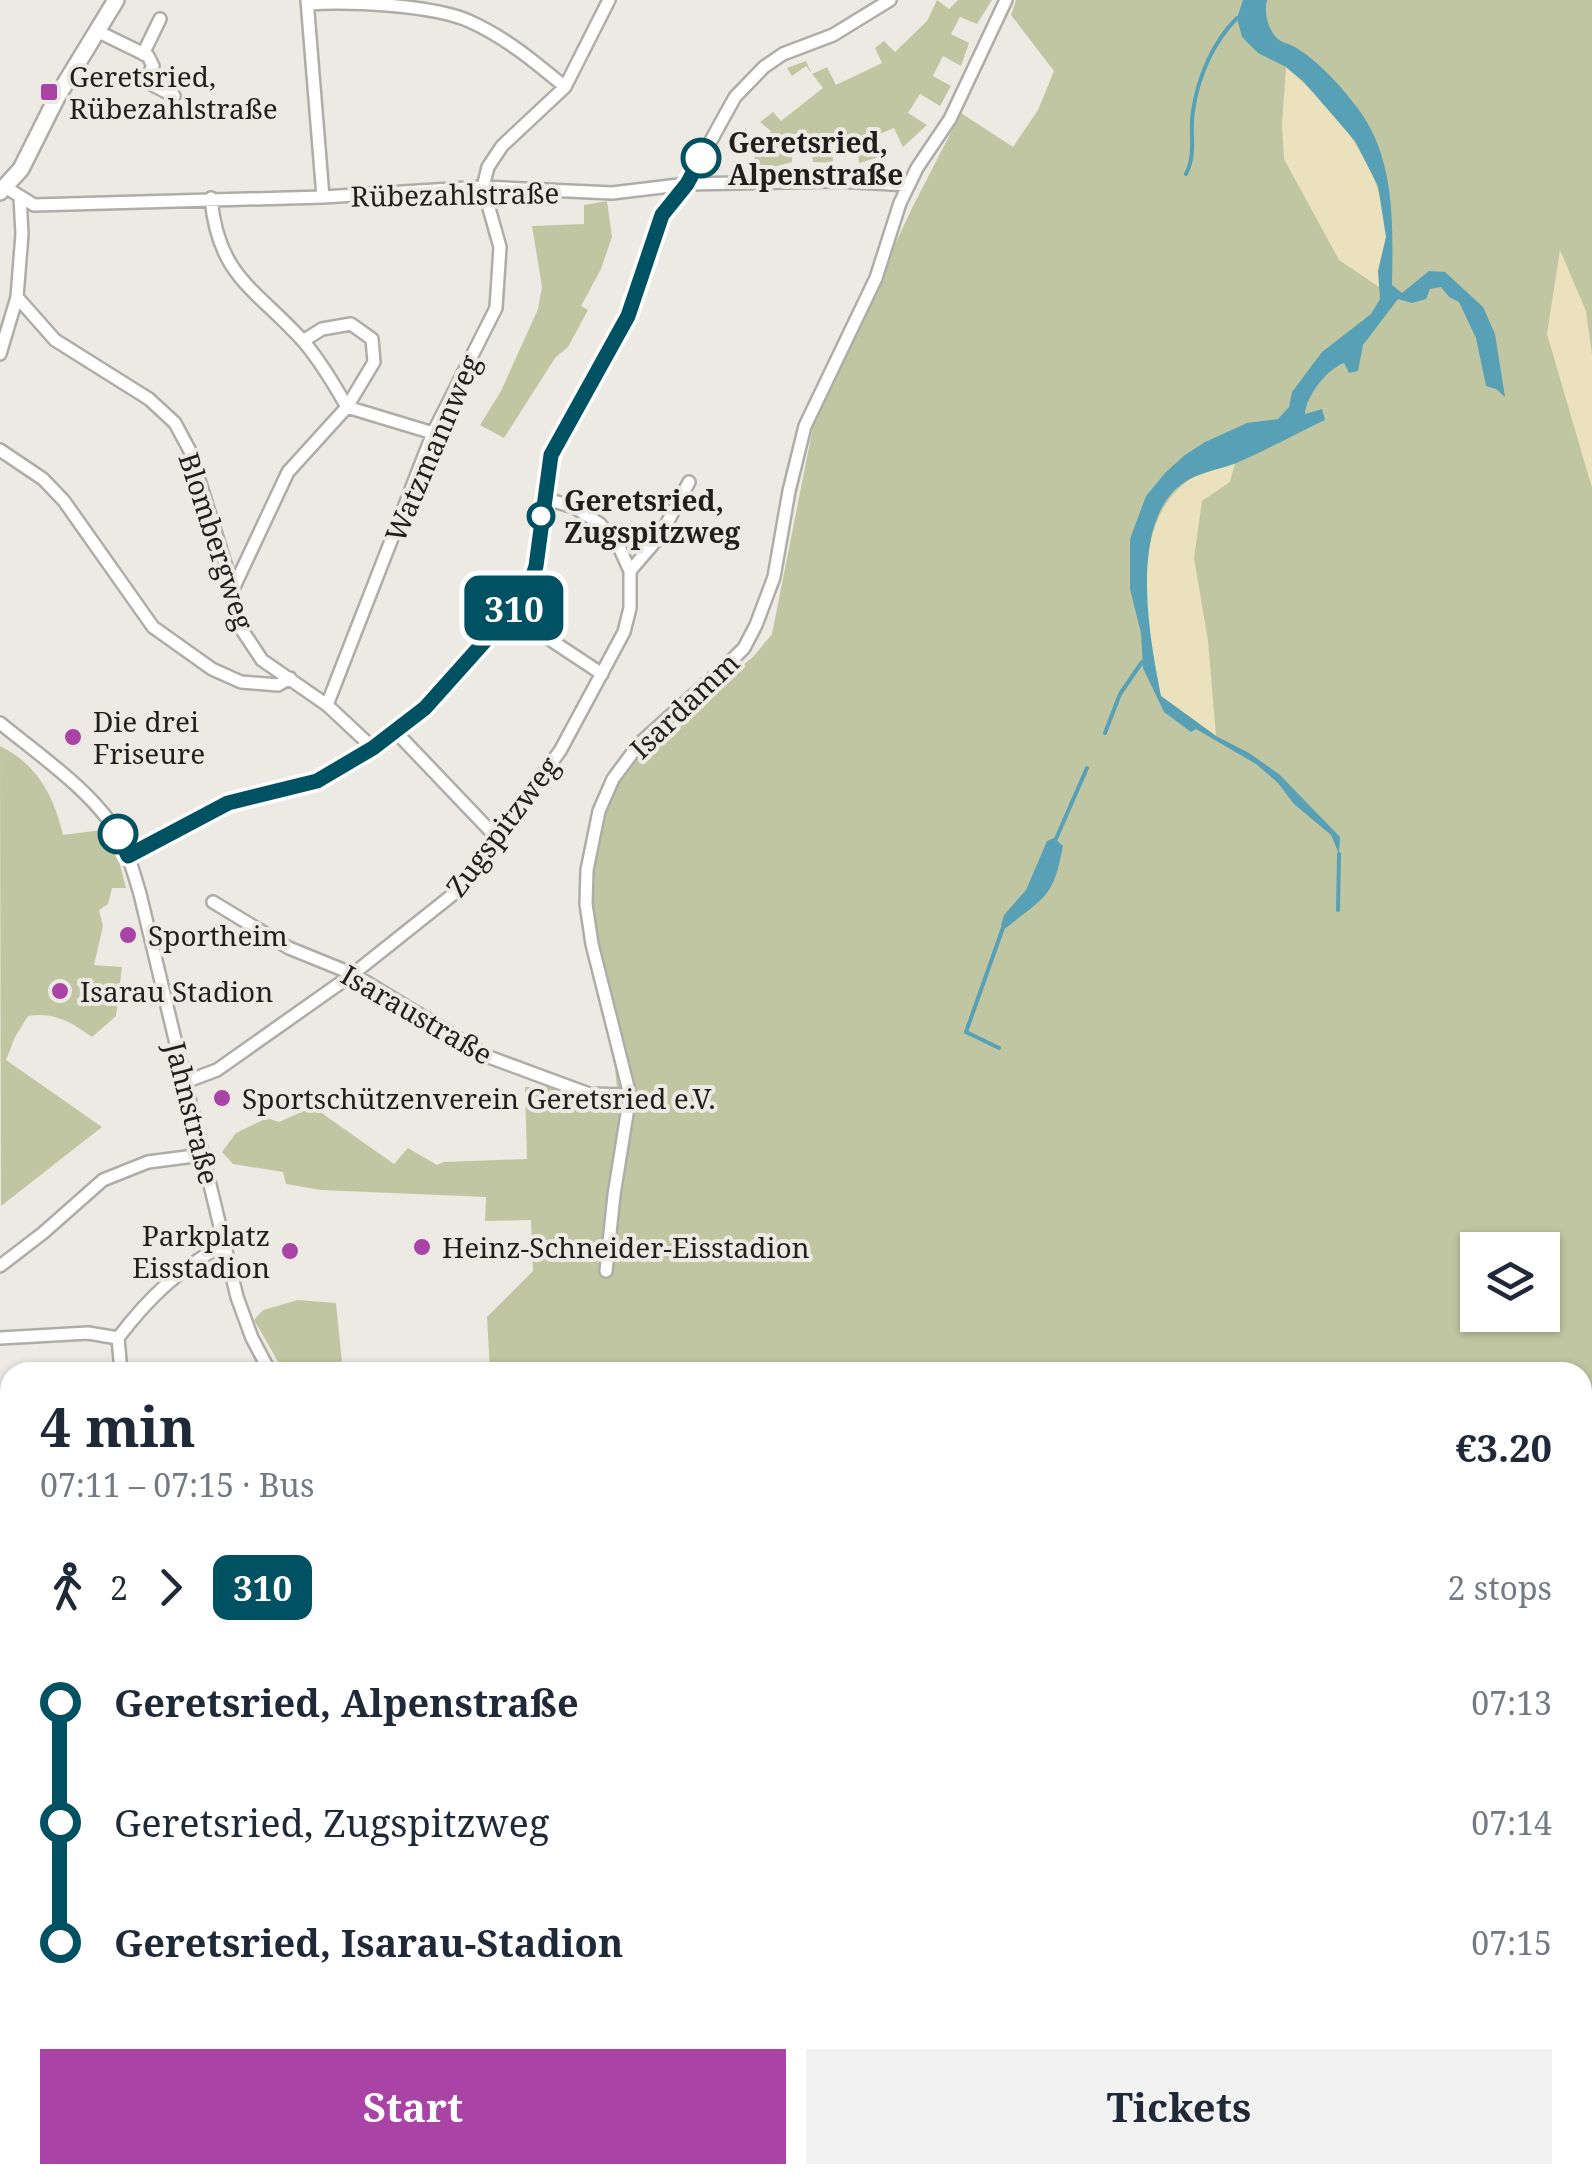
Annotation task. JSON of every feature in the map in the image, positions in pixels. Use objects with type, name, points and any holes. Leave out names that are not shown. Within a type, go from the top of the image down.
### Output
[{"type":"street","points":[[3,190],[20,168],[57,97],[116,0]]},
{"type":"street","points":[[483,187],[488,167],[502,146],[565,87],[609,0]]},
{"type":"street","points":[[128,856],[228,803],[317,781],[373,748],[425,708],[510,613],[528,590],[536,566],[551,455],[628,316],[662,215],[687,184],[735,97],[783,54],[832,36],[890,0]]},
{"type":"street","name":"Isardamm","points":[[606,1271],[630,1095],[592,944],[586,904],[587,870],[598,811],[613,779],[639,744],[744,648],[756,625],[774,578],[788,491],[805,426],[876,278],[909,185],[950,119],[1006,0]]},
{"type":"street","points":[[322,197],[308,2],[392,6],[466,20],[520,49],[565,87]]},
{"type":"street","points":[[143,54],[160,19]]},
{"type":"street","points":[[97,31],[143,54],[152,66],[144,82],[174,96]]},
{"type":"street","name":"Rübezahlstraße","points":[[3,190],[34,205],[322,197],[483,187],[612,193],[687,184],[838,181],[909,185]]},
{"type":"street","name":"Watzmannweg","points":[[326,704],[433,433],[496,308],[500,248],[483,187]]},
{"type":"street","points":[[0,354],[17,297],[22,234],[20,197]]},
{"type":"street","points":[[211,198],[222,248],[232,269],[247,289],[304,341],[347,407],[433,433]]},
{"type":"street","name":"Blombergweg","points":[[17,297],[55,340],[149,398],[175,423],[190,451],[240,627],[262,660],[326,704],[373,748]]},
{"type":"street","points":[[232,589],[288,472],[347,407],[374,362],[372,339],[351,324],[322,330],[304,341]]},
{"type":"street","points":[[0,450],[43,478],[64,501],[154,627],[212,669],[241,682],[278,685],[290,678]]},
{"type":"street","points":[[543,498],[574,507],[600,524],[620,549],[630,571],[660,536],[689,482]]},
{"type":"street","name":"Zugspitzweg","points":[[185,1082],[212,1073],[353,974],[456,892],[560,751],[602,674],[624,632],[630,608],[630,571]]},
{"type":"street","points":[[510,613],[602,674]]},
{"type":"street","name":"Jahnstraße","points":[[0,723],[104,815],[128,856],[238,1297],[265,1362]]},
{"type":"street","points":[[394,730],[498,839]]},
{"type":"street","name":"Isaraustraße","points":[[214,902],[289,948],[353,974],[489,1057],[589,1094],[630,1095]]},
{"type":"street","points":[[0,1266],[103,1180],[148,1162],[202,1155]]},
{"type":"street","points":[[120,1362],[118,1338],[145,1302],[175,1274],[225,1244]]},
{"type":"street","points":[[0,1338],[88,1332],[118,1338]]},
{"type":"green space","points":[[937,0],[949,9],[958,0],[992,0],[977,24],[960,17],[951,34],[969,43],[961,66],[943,56],[933,76],[951,86],[940,106],[920,94],[908,113],[927,125],[903,147],[894,128],[875,136],[883,156],[859,163],[857,141],[832,142],[833,163],[813,162],[811,140],[792,140],[792,162],[754,172],[755,152],[771,131],[760,122],[773,112],[781,121],[823,88],[812,74],[827,67],[836,85],[882,63],[875,48],[884,41],[895,52],[927,21]]},
{"type":"green space","points":[[1016,0],[1592,0],[1592,1362],[489,1362],[487,1317],[533,1271],[531,1220],[485,1221],[486,1197],[321,1190],[286,1184],[283,1172],[233,1164],[222,1152],[236,1133],[267,1118],[279,1122],[313,1107],[394,1164],[408,1148],[437,1165],[527,1159],[525,1087],[617,1087],[603,960],[589,905],[594,840],[615,780],[641,746],[753,657],[772,634],[816,412],[961,113],[1013,147],[1038,110],[1054,71],[1011,15]]},
{"type":"green space","points":[[806,61],[812,73],[806,66],[792,76],[787,68]]},
{"type":"green space","points":[[607,201],[612,237],[601,269],[581,306],[588,310],[568,347],[555,358],[504,438],[480,425],[501,391],[538,309],[542,287],[532,226],[584,224],[584,205]]},
{"type":"green space","name":"Isarau Stadion","points":[[0,746],[24,762],[42,783],[55,807],[63,835],[101,830],[119,861],[126,888],[112,888],[108,904],[99,910],[103,926],[94,965],[122,967],[116,1016],[92,1037],[62,1019],[28,1016],[6,1060],[102,1127],[1,1206]]},
{"type":"green space","points":[[298,1300],[336,1303],[342,1362],[278,1362],[254,1320],[263,1310]]},
{"type":"sand","points":[[1286,67],[1339,120],[1376,183],[1386,232],[1379,287],[1339,260],[1284,159]]},
{"type":"sand","points":[[1560,250],[1586,311],[1592,355],[1592,488],[1547,334]]},
{"type":"sand","points":[[1235,463],[1230,482],[1202,501],[1194,558],[1208,641],[1216,736],[1161,696],[1148,613],[1148,554],[1167,503],[1185,483]]},
{"type":"water","points":[[1243,0],[1267,0],[1267,19],[1275,36],[1311,58],[1356,106],[1379,147],[1385,169],[1392,215],[1392,285],[1402,293],[1429,271],[1445,272],[1483,307],[1495,334],[1505,397],[1486,386],[1476,338],[1459,302],[1441,287],[1430,289],[1426,299],[1412,303],[1398,299],[1363,345],[1358,371],[1349,373],[1344,363],[1324,377],[1313,392],[1305,414],[1322,409],[1325,420],[1246,459],[1190,479],[1170,496],[1156,519],[1147,579],[1161,696],[1216,736],[1279,774],[1340,837],[1339,854],[1331,835],[1256,764],[1196,729],[1191,732],[1164,712],[1143,668],[1141,633],[1130,589],[1130,539],[1146,496],[1166,472],[1205,442],[1247,423],[1278,419],[1289,407],[1292,392],[1322,352],[1371,314],[1380,299],[1378,271],[1386,237],[1378,186],[1355,141],[1304,82],[1286,67],[1258,53],[1242,37],[1237,18]]},
{"type":"water","points":[[1054,838],[1063,846],[1051,887],[1039,902],[1006,928],[1001,925],[1004,915],[1026,890],[1047,841]]},
{"type":"waterway","points":[[1186,174],[1199,85],[1214,49],[1237,18]]},
{"type":"waterway","points":[[1105,733],[1120,694],[1142,662]]},
{"type":"waterway","points":[[1055,841],[1087,768]]},
{"type":"waterway","points":[[1338,910],[1339,854]]},
{"type":"waterway","points":[[999,1048],[966,1032],[1004,925]]},
{"type":"bus line","name":"310","points":[[118,834],[128,856],[228,803],[317,781],[373,748],[425,708],[510,613],[528,590],[536,566],[551,455],[628,316],[662,215],[687,184],[701,158]]},
{"type":"place","name":"Geretsried, Rübezahlstraße","points":[[49,92]]},
{"type":"place","name":"Geretsried, Alpenstraße","points":[[701,158]]},
{"type":"place","name":"Geretsried, Zugspitzweg","points":[[541,516]]},
{"type":"place","name":"Die drei Friseure","points":[[73,737]]},
{"type":"place","name":"Sportheim","points":[[128,935]]},
{"type":"place","name":"Isarau Stadion","points":[[60,991]]},
{"type":"place","name":"Sportschützenverein Geretsried e.V.","points":[[222,1098]]},
{"type":"place","name":"Heinz-Schneider-Eisstadion","points":[[422,1247]]},
{"type":"place","name":"Parkplatz Eisstadion","points":[[290,1251]]}]
